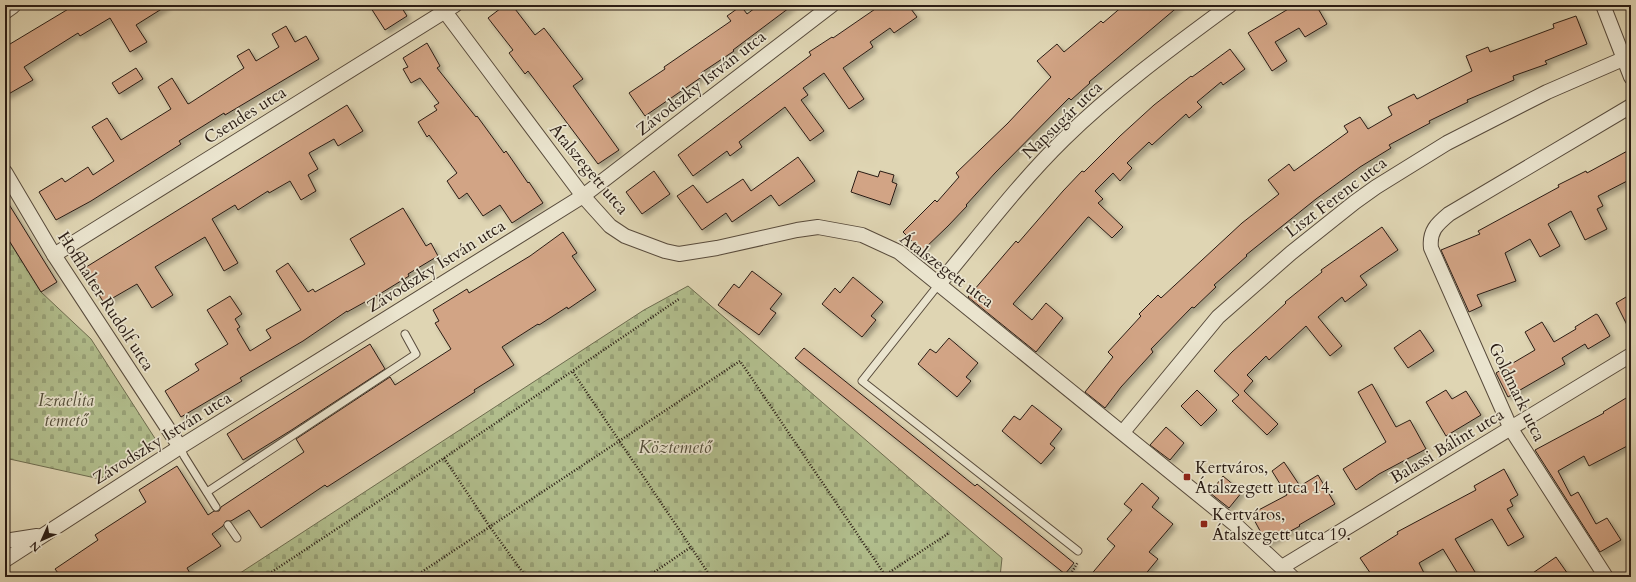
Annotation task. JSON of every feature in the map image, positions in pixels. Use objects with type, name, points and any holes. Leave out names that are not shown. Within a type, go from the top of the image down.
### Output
[{"type":"street","points":[[5,10],[12,5]]},
{"type":"street","name":"Závodszky István utca","points":[[5,560],[43,534],[180,447],[583,196],[832,5]]},
{"type":"street","name":"Napsugár utca","points":[[939,284],[1041,163],[1065,138],[1110,98],[1230,5]]},
{"type":"street","points":[[1603,5],[1631,78]]},
{"type":"street","name":"Átalszegett utca","points":[[446,7],[583,196],[610,226],[625,236],[665,252],[679,254],[694,253],[797,230],[818,227],[862,235],[899,252],[1238,526],[1287,572]]},
{"type":"street","name":"Csendes utca","points":[[54,255],[446,7]]},
{"type":"street","name":"Liszt Ferenc utca","points":[[1123,432],[1218,317],[1291,253],[1355,202],[1382,183],[1447,143],[1547,92],[1623,59]]},
{"type":"street","name":"Goldmark utca","points":[[1606,577],[1511,429],[1431,248],[1430,240],[1432,232],[1449,214],[1631,106]]},
{"type":"street","name":"Hoffhalter Rudolf utca","points":[[5,172],[54,255],[180,447]]},
{"type":"street","name":"Balassi Bálint utca","points":[[1287,572],[1511,429],[1631,355]]},
{"type":"street","name":"Závodszky István utca","points":[[5,541],[43,534]]},
{"type":"lane","points":[[939,284],[862,380],[1078,551]]},
{"type":"lane","points":[[207,492],[416,354],[405,334]]},
{"type":"lane","points":[[180,447],[184,456],[216,507]]},
{"type":"lane","points":[[228,525],[237,538]]},
{"type":"path","points":[[264,577],[680,299]]},
{"type":"path","points":[[414,577],[740,361],[884,576],[948,533]]},
{"type":"path","points":[[573,371],[711,577]]},
{"type":"path","points":[[444,458],[490,527],[526,577]]},
{"type":"path","points":[[647,577],[691,548]]},
{"type":"path","points":[[1069,577],[1081,557],[1078,551]]},
{"type":"green space","name":"Izraelita temető","points":[[5,234],[41,292],[91,339],[156,440],[100,479],[5,458]]},
{"type":"green space","name":"Köztemető","points":[[688,286],[1002,558],[1000,577],[234,577],[644,310]]},
{"type":"building","points":[[75,5],[168,5],[136,25],[147,42],[130,52],[110,18],[80,36],[78,33],[24,67],[33,80],[5,96],[5,47]]},
{"type":"building","points":[[369,5],[400,5],[407,16],[385,30]]},
{"type":"building","points":[[505,5],[512,5],[535,35],[544,28],[583,79],[573,86],[619,150],[598,164],[528,71],[525,74],[509,53],[513,50],[488,18]]},
{"type":"building","points":[[759,5],[793,5],[733,50],[734,51],[701,73],[703,76],[645,116],[629,93],[731,21],[727,16],[741,6],[747,14]]},
{"type":"building","points":[[881,5],[908,5],[917,17],[894,33],[890,28],[870,42],[873,47],[843,68],[864,99],[849,109],[824,73],[803,88],[808,95],[801,100],[824,131],[810,141],[785,107],[739,142],[742,147],[730,156],[727,151],[693,176],[678,155],[811,55],[809,52],[832,37],[833,38]]},
{"type":"building","points":[[1124,5],[1180,5],[1089,82],[1090,83],[1071,100],[1069,98],[995,173],[948,226],[922,251],[903,232],[935,200],[937,202],[959,177],[956,173],[1008,123],[1051,77],[1037,61],[1057,44],[1064,52],[1101,21],[1103,23]]},
{"type":"building","points":[[1295,5],[1316,5],[1327,24],[1305,37],[1299,28],[1275,42],[1287,61],[1272,71],[1248,33]]},
{"type":"building","points":[[1576,16],[1587,44],[1545,61],[1547,64],[1513,76],[1514,80],[1467,100],[1468,102],[1429,121],[1430,123],[1389,145],[1391,148],[1360,167],[1316,199],[1246,255],[1247,256],[1214,285],[1216,287],[1194,308],[1192,307],[1151,349],[1153,352],[1121,387],[1105,408],[1085,392],[1113,357],[1108,352],[1141,316],[1139,314],[1158,295],[1161,298],[1242,223],[1279,194],[1268,180],[1289,164],[1294,171],[1348,132],[1344,126],[1360,117],[1368,129],[1392,115],[1388,107],[1414,94],[1417,99],[1472,71],[1466,56],[1488,47],[1490,52],[1554,28],[1553,24]]},
{"type":"building","points":[[286,26],[295,42],[306,36],[319,59],[225,115],[224,113],[179,141],[181,144],[91,201],[56,220],[39,192],[62,178],[65,182],[88,167],[93,175],[114,161],[92,127],[107,118],[121,140],[171,109],[158,87],[172,78],[188,104],[244,68],[237,56],[249,49],[256,61],[279,47],[272,34]]},
{"type":"building","points":[[427,43],[440,66],[437,68],[476,117],[477,116],[504,153],[506,151],[543,203],[512,223],[500,205],[483,216],[467,193],[459,199],[447,181],[457,173],[429,135],[427,137],[418,122],[437,110],[434,106],[439,103],[420,78],[411,83],[403,69],[408,67],[403,58]]},
{"type":"building","points":[[1230,49],[1245,69],[1223,85],[1221,82],[1197,102],[1202,107],[1189,118],[1186,114],[1152,145],[1149,142],[1127,163],[1132,168],[1120,181],[1113,173],[1095,191],[1103,199],[1098,203],[1123,227],[1112,238],[1088,217],[1013,304],[1032,320],[1046,303],[1063,318],[1036,352],[968,297],[1016,241],[1018,243],[1082,171],[1084,172],[1154,105],[1191,76],[1192,77]]},
{"type":"building","points":[[136,68],[143,79],[119,94],[112,83]]},
{"type":"building","points":[[347,105],[363,131],[338,146],[334,139],[309,153],[318,169],[308,175],[316,191],[301,200],[290,181],[269,193],[268,191],[238,210],[235,205],[212,219],[238,263],[224,271],[205,237],[155,267],[173,295],[152,308],[137,284],[104,303],[83,269]]},
{"type":"building","points":[[1631,149],[1631,179],[1598,196],[1603,206],[1597,209],[1607,229],[1585,240],[1571,211],[1548,224],[1560,246],[1540,257],[1530,239],[1505,253],[1516,281],[1477,295],[1482,306],[1469,312],[1441,250],[1480,234],[1478,231],[1559,187],[1558,185],[1586,171],[1587,173]]},
{"type":"building","points":[[798,157],[815,181],[779,206],[771,195],[732,222],[726,213],[702,230],[677,196],[693,185],[707,203],[743,179],[751,191]]},
{"type":"building","points":[[654,171],[670,194],[642,214],[626,192]]},
{"type":"building","points":[[858,171],[878,177],[880,171],[894,175],[892,182],[897,184],[890,205],[851,192]]},
{"type":"building","points":[[5,198],[57,282],[41,292],[5,234]]},
{"type":"building","points":[[403,208],[426,246],[431,243],[438,256],[408,274],[409,276],[347,311],[303,341],[240,378],[242,381],[181,417],[165,391],[199,370],[195,364],[228,344],[207,310],[230,296],[242,314],[235,319],[240,327],[237,329],[250,351],[271,338],[266,330],[301,310],[276,271],[288,263],[308,292],[313,289],[315,292],[365,264],[350,239]]},
{"type":"building","points":[[1382,227],[1398,250],[1360,276],[1367,285],[1345,302],[1342,297],[1318,317],[1342,346],[1330,356],[1306,326],[1269,360],[1266,356],[1247,375],[1253,381],[1244,391],[1278,424],[1267,435],[1232,401],[1239,395],[1214,371],[1232,352],[1286,303],[1285,302],[1322,272],[1321,270]]},
{"type":"building","points":[[563,232],[577,253],[572,256],[596,290],[568,309],[567,307],[502,347],[514,365],[474,390],[475,392],[327,487],[325,485],[261,528],[249,510],[231,521],[226,521],[223,526],[212,534],[221,546],[187,568],[192,577],[61,577],[55,569],[98,540],[95,535],[146,502],[139,490],[177,466],[208,515],[214,511],[219,511],[221,507],[304,452],[296,439],[390,377],[395,385],[451,349],[435,323],[439,321],[433,310],[467,289],[469,293],[530,256]]},
{"type":"building","points":[[752,271],[782,294],[770,309],[776,313],[759,335],[718,305],[734,284],[739,288]]},
{"type":"building","points":[[853,277],[883,302],[871,316],[876,320],[862,337],[822,304],[835,288],[840,293]]},
{"type":"building","points":[[1631,294],[1631,333],[1616,303]]},
{"type":"building","points":[[1596,314],[1610,336],[1588,349],[1585,344],[1562,358],[1565,364],[1508,397],[1496,373],[1535,350],[1525,332],[1542,322],[1554,342],[1576,329],[1575,327]]},
{"type":"building","points":[[1420,330],[1434,351],[1408,368],[1394,348]]},
{"type":"building","points":[[949,338],[978,363],[966,377],[971,381],[957,397],[918,364],[930,349],[936,353]]},
{"type":"building","points":[[370,344],[385,369],[243,460],[227,434]]},
{"type":"building","points":[[804,348],[975,486],[977,484],[1074,563],[1065,574],[795,358]]},
{"type":"building","points":[[1372,384],[1396,427],[1410,420],[1426,449],[1379,474],[1356,490],[1343,469],[1386,442],[1358,392]]},
{"type":"building","points":[[1197,390],[1217,410],[1201,426],[1181,406]]},
{"type":"building","points":[[1446,390],[1452,399],[1466,391],[1481,415],[1446,436],[1426,402]]},
{"type":"building","points":[[1631,395],[1631,444],[1589,466],[1584,456],[1558,471],[1571,496],[1578,492],[1596,524],[1607,518],[1621,540],[1600,552],[1535,450],[1604,413],[1603,412]]},
{"type":"building","points":[[1032,405],[1062,429],[1050,444],[1055,448],[1041,464],[1002,431],[1014,416],[1020,420]]},
{"type":"building","points":[[1166,427],[1184,443],[1170,460],[1150,445]]},
{"type":"building","points":[[1284,462],[1300,486],[1318,475],[1335,504],[1299,525],[1300,526],[1268,543],[1251,514],[1287,495],[1272,471]]},
{"type":"building","points":[[1504,469],[1518,495],[1510,500],[1513,506],[1507,509],[1524,537],[1508,546],[1492,519],[1455,539],[1478,577],[1460,577],[1443,549],[1419,563],[1426,577],[1373,577],[1360,558],[1398,534],[1397,532],[1476,490],[1474,486]]},
{"type":"building","points":[[1223,476],[1242,492],[1229,508],[1210,493]]},
{"type":"building","points":[[1142,483],[1159,498],[1152,507],[1173,524],[1149,552],[1158,559],[1143,577],[1089,577],[1115,546],[1107,539],[1132,510],[1124,504]]},
{"type":"building","points":[[1556,557],[1570,577],[1527,577]]},
{"type":"place","name":"Kertváros, Átalszegett utca 14.","points":[[1187,477]]},
{"type":"place","name":"Kertváros, Átalszegett utca 19.","points":[[1204,524]]}]
